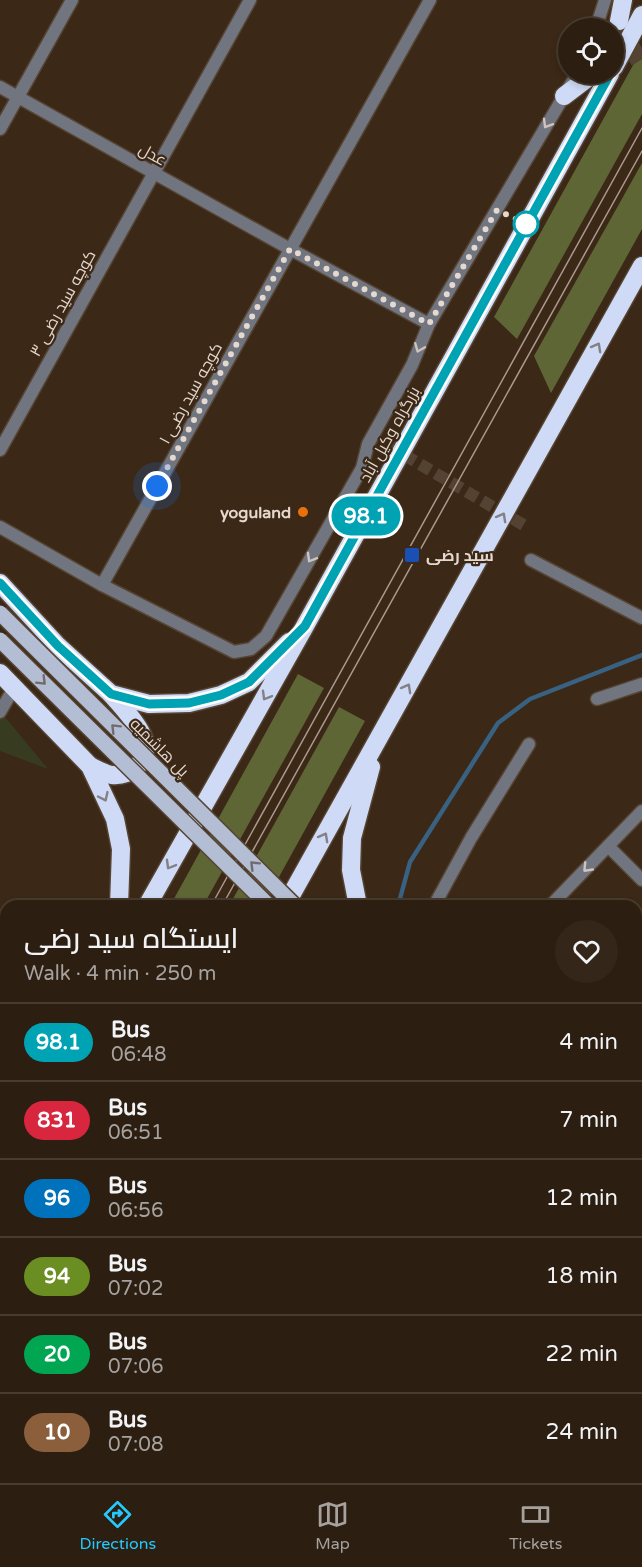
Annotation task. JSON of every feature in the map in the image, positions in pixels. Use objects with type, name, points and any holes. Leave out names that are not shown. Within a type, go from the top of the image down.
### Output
[{"type":"highway","points":[[620,18],[623,0]]},
{"type":"highway","points":[[624,45],[642,15]]},
{"type":"highway","points":[[564,96],[580,84]]},
{"type":"highway","name":"بزرگراه وکیل آباد","points":[[150,900],[305,626],[604,84]]},
{"type":"highway","points":[[288,900],[642,266]]},
{"type":"highway","points":[[0,583],[58,646],[111,694],[132,719],[144,740],[144,758],[137,768],[123,775],[109,775],[90,766]]},
{"type":"highway","points":[[111,694],[149,704],[189,703],[221,695],[249,682],[305,626]]},
{"type":"highway","points":[[0,673],[90,766],[115,819],[121,849],[119,900]]},
{"type":"highway","points":[[357,900],[351,870],[352,838],[379,739]]},
{"type":"main road","name":"پل هاشمیه","points":[[0,613],[289,900]]},
{"type":"main road","points":[[0,640],[263,900]]},
{"type":"street","points":[[0,129],[72,0]]},
{"type":"street","name":"کوچه سید رضی ۳","points":[[0,450],[250,0]]},
{"type":"street","name":"کوچه سید رضی ۱","points":[[102,585],[430,0]]},
{"type":"street","points":[[599,18],[605,0]]},
{"type":"street","points":[[0,527],[102,585],[234,652],[250,649],[266,636],[362,468],[368,444],[412,365],[429,324],[571,84]]},
{"type":"street","name":"عدل","points":[[0,87],[429,324]]},
{"type":"street","points":[[531,560],[642,618]]},
{"type":"street","points":[[597,699],[642,684]]},
{"type":"street","points":[[0,712],[14,688]]},
{"type":"street","points":[[437,900],[471,838],[530,744]]},
{"type":"street","points":[[556,900],[642,811]]},
{"type":"street","points":[[608,846],[642,880]]},
{"type":"green space","points":[[642,49],[642,114],[517,339],[494,317]]},
{"type":"green space","points":[[642,163],[642,229],[551,393],[534,356]]},
{"type":"green space","points":[[298,674],[324,688],[206,900],[173,900]]},
{"type":"green space","points":[[339,707],[365,721],[266,900],[232,900]]},
{"type":"green space","points":[[0,711],[48,769],[0,751]]},
{"type":"waterway","points":[[400,900],[410,862],[498,723],[530,699],[642,655]]},
{"type":"tunnel","points":[[624,34],[642,65]]},
{"type":"tunnel","points":[[389,446],[527,527]]},
{"type":"tram line","points":[[214,900],[642,128]]},
{"type":"tram line","points":[[225,900],[642,151]]},
{"type":"bus line","name":"98.1","points":[[0,583],[58,646],[111,694],[149,704],[189,703],[221,695],[249,682],[305,626],[604,84]]},
{"type":"place","name":"yoguland","points":[[303,512]]},
{"type":"place","name":"سید رضی","points":[[412,555]]},
{"type":"route","points":[[157,486],[290,249],[429,324],[497,210],[526,224]]}]
